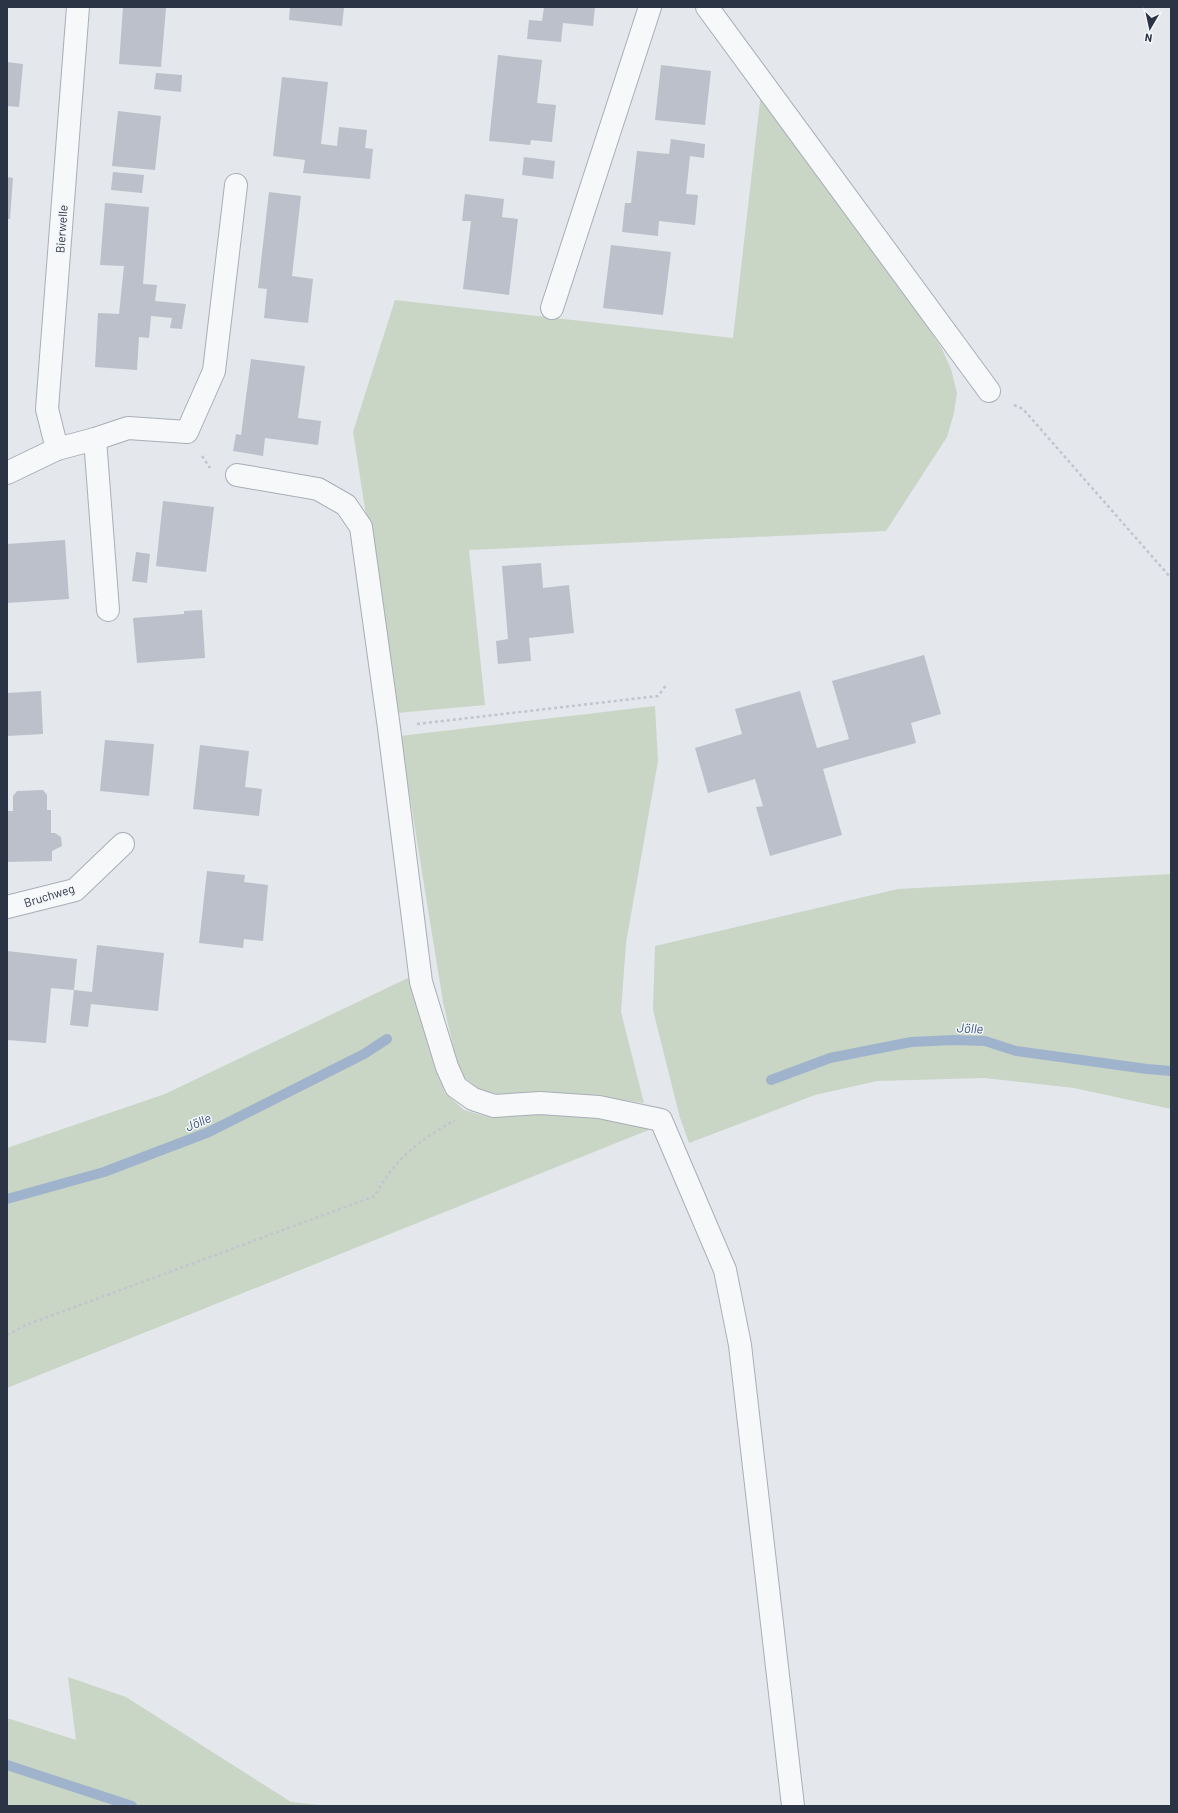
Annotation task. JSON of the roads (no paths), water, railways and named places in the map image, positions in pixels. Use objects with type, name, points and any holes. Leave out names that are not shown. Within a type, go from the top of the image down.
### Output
[{"type":"street","name":"Bierwelle","points":[[57,449],[47,409],[78,7]]},
{"type":"street","points":[[552,308],[650,7]]},
{"type":"street","points":[[710,11],[989,391]]},
{"type":"street","points":[[7,473],[57,449],[128,428],[187,432],[214,371],[236,185]]},
{"type":"street","points":[[95,439],[108,610]]},
{"type":"street","points":[[237,475],[318,489],[346,505],[361,527],[389,728],[421,982],[447,1067],[456,1087],[472,1099],[494,1106],[540,1103],[599,1107],[661,1120],[725,1270],[740,1345],[793,1806]]},
{"type":"street","name":"Bruchweg","points":[[7,908],[75,890],[123,844]]},
{"type":"waterway","name":"Jölle","points":[[7,1199],[104,1172],[209,1132],[364,1054],[387,1039]]},
{"type":"waterway","name":"Jölle","points":[[771,1080],[830,1058],[911,1042],[953,1040],[985,1041],[1016,1051],[1171,1071]]},
{"type":"waterway","points":[[7,1765],[132,1806]]}]
